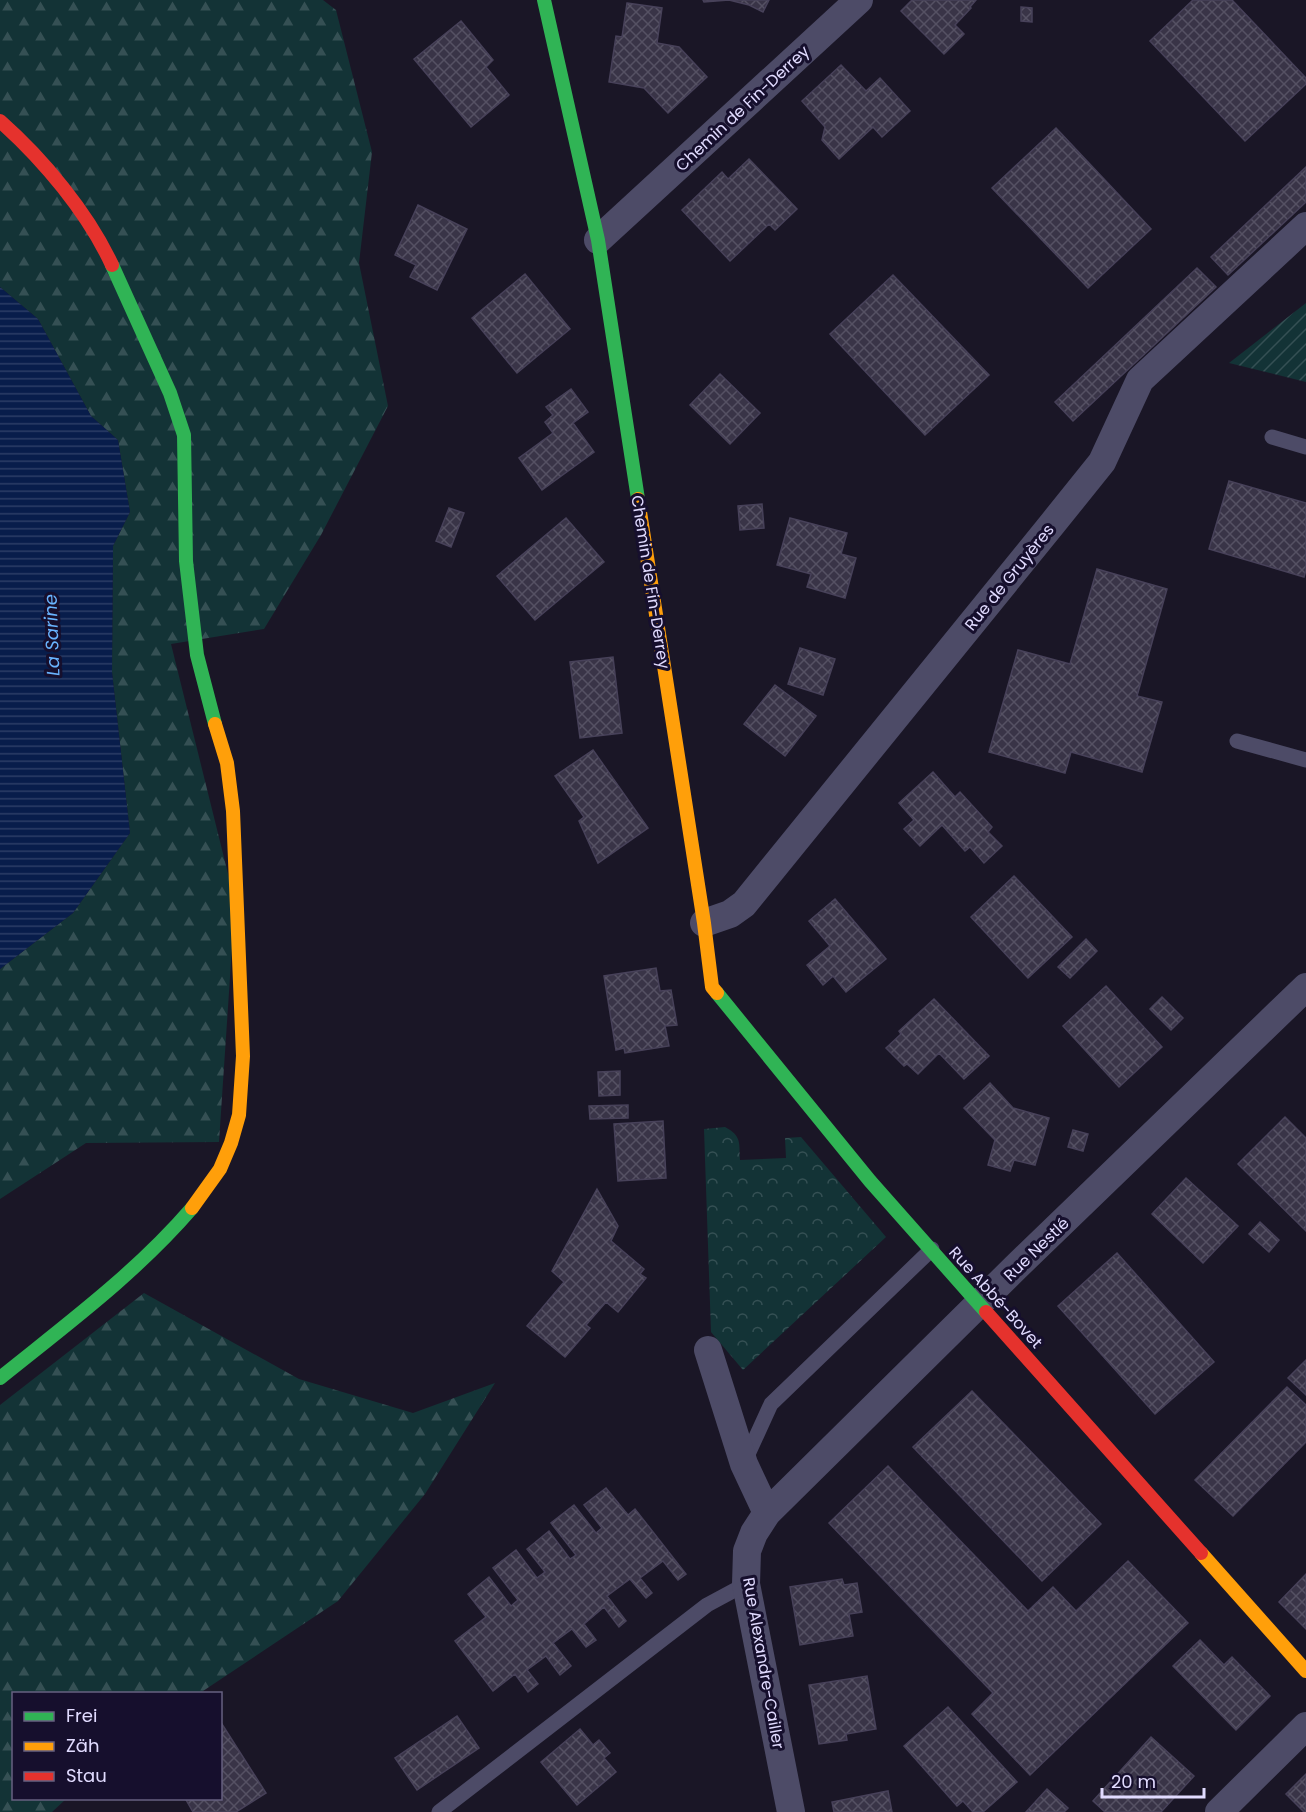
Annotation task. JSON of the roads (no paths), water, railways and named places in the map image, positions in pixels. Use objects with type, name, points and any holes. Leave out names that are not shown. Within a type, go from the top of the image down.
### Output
[{"type":"street","name":"Chemin de Fin-Derrey","points":[[544,0],[598,240],[704,923]]},
{"type":"street","name":"Chemin de Fin-Derrey","points":[[598,240],[859,0]]},
{"type":"street","points":[[0,121],[24,142],[50,171],[79,210],[108,256],[170,393],[184,435],[186,561],[193,631],[206,694],[227,763],[234,811],[243,1056],[239,1115],[231,1143],[220,1169],[202,1197],[170,1234],[114,1287],[0,1378]]},
{"type":"street","name":"Rue de Gruyères","points":[[704,923],[730,914],[744,904],[1102,462],[1140,380],[1306,226]]},
{"type":"street","name":"Rue Abbé-Bovet","points":[[704,923],[712,987],[870,1180],[1306,1671]]},
{"type":"street","name":"Rue Nestlé","points":[[767,1513],[1306,987]]},
{"type":"street","points":[[708,1350],[744,1464],[767,1513]]},
{"type":"street","name":"Rue Alexandre-Cailler","points":[[767,1513],[754,1533],[747,1551],[746,1584],[791,1812]]},
{"type":"street","points":[[1219,1812],[1306,1726]]},
{"type":"lane","points":[[1272,438],[1306,447]]},
{"type":"lane","points":[[1237,741],[1306,760]]},
{"type":"lane","points":[[744,1464],[771,1404],[932,1250]]},
{"type":"lane","points":[[439,1812],[707,1605],[746,1584]]},
{"type":"water","name":"La Sarine","points":[[0,287],[38,319],[91,416],[118,440],[130,512],[113,546],[112,672],[130,833],[73,913],[0,969]]}]
